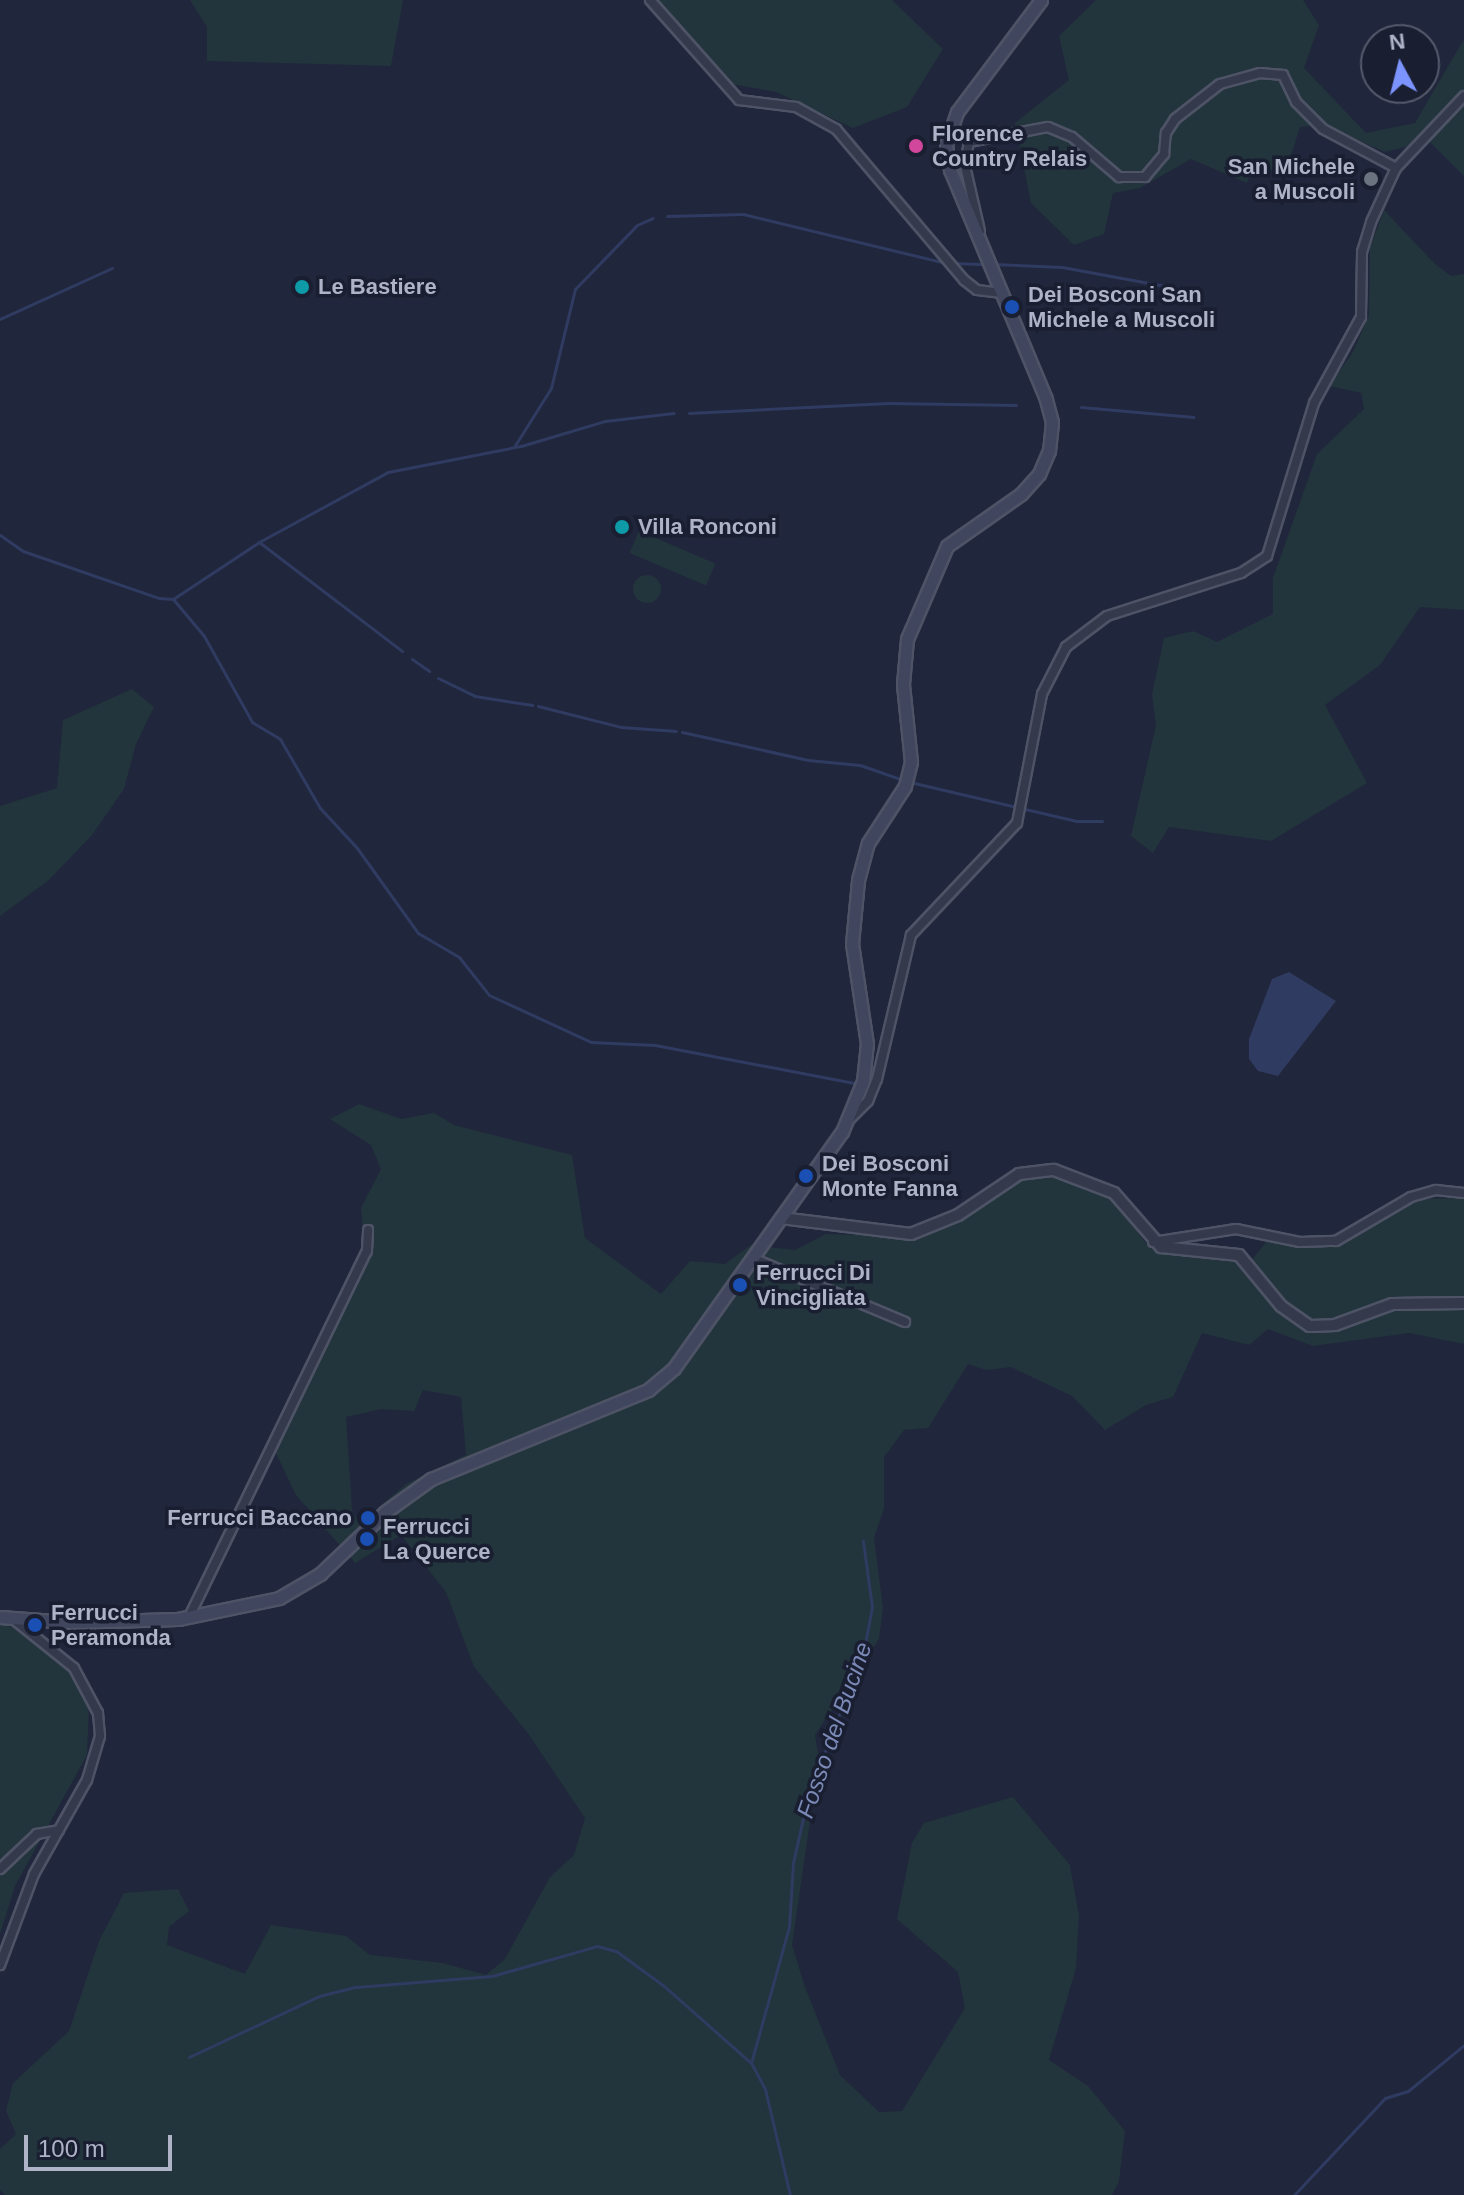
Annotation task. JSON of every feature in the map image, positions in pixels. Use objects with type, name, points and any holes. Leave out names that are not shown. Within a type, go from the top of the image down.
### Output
[{"type":"main road","points":[[6,1618],[69,1622],[189,1617],[291,1593],[336,1561],[385,1512],[431,1479],[648,1390],[674,1368],[849,1120],[863,1081],[867,1044],[851,935],[858,880],[873,832],[907,780],[904,652],[933,568],[954,538],[1032,483],[1049,451],[1050,412],[950,170],[947,134],[957,112],[1041,0]]},
{"type":"street","points":[[650,0],[739,100],[796,107],[836,129],[944,259],[977,290],[1000,293]]},
{"type":"street","points":[[981,246],[965,166],[969,142],[1048,127],[1072,137],[1119,177],[1145,177],[1164,154],[1166,133],[1175,119],[1209,91],[1238,77],[1283,75],[1296,102],[1323,129],[1396,168]]},
{"type":"street","points":[[849,1120],[868,1101],[877,1079],[911,935],[932,907],[1006,839],[1021,807],[1042,694],[1066,647],[1107,616],[1256,566],[1275,543],[1314,403],[1361,317],[1362,252],[1396,168],[1464,96]]},
{"type":"street","points":[[781,1218],[911,1234],[958,1215],[1019,1174],[1054,1170],[1114,1193],[1152,1242],[1169,1250],[1239,1255],[1281,1306],[1310,1326],[1335,1325],[1392,1304],[1464,1303]]},
{"type":"street","points":[[1152,1242],[1236,1229],[1300,1242],[1336,1241],[1411,1197],[1436,1190],[1464,1193]]},
{"type":"street","points":[[189,1617],[367,1251],[368,1230]]},
{"type":"street","points":[[752,1258],[905,1322]]},
{"type":"street","points":[[0,1965],[34,1874],[92,1767],[100,1736],[98,1713],[65,1658],[6,1618]]},
{"type":"street","points":[[0,1869],[37,1834],[59,1830]]},
{"type":"shaded area","points":[[190,0],[403,0],[391,66],[207,61],[207,27]]},
{"type":"shaded area","points":[[656,0],[892,0],[943,49],[907,107],[853,128],[776,92],[726,83]]},
{"type":"shaded area","points":[[1096,0],[1303,0],[1319,25],[1304,68],[1366,133],[1415,123],[1426,104],[1440,104],[1440,80],[1464,39],[1464,176],[1429,141],[1385,152],[1323,125],[1300,127],[1286,171],[1252,169],[1247,183],[1191,159],[1140,188],[1113,193],[1104,234],[1074,245],[1031,203],[1015,123],[1069,80],[1059,36]]},
{"type":"shaded area","points":[[1384,210],[1435,264],[1451,276],[1464,274],[1464,610],[1420,607],[1380,665],[1325,705],[1367,783],[1271,841],[1169,827],[1153,853],[1131,836],[1156,725],[1152,695],[1164,638],[1193,631],[1217,642],[1273,614],[1273,578],[1317,454],[1364,409],[1361,393],[1329,386],[1353,352],[1369,315],[1370,247]]},
{"type":"shaded area","points":[[639,531],[715,563],[706,586],[630,553]]},
{"type":"shaded area","points":[[647,575],[657,579],[661,589],[657,599],[647,603],[637,599],[633,589],[637,579]]},
{"type":"shaded area","points":[[132,689],[154,707],[136,744],[124,789],[92,835],[49,880],[0,916],[0,806],[57,788],[63,720]]},
{"type":"shaded area","points":[[359,1104],[401,1119],[434,1113],[454,1125],[572,1155],[585,1238],[661,1294],[690,1261],[725,1264],[751,1245],[795,1250],[826,1234],[909,1236],[1022,1178],[1057,1174],[1085,1182],[1116,1200],[1144,1241],[1160,1252],[1230,1257],[1247,1266],[1267,1241],[1336,1247],[1419,1199],[1464,1198],[1464,1344],[1409,1333],[1313,1346],[1268,1329],[1249,1345],[1202,1333],[1173,1397],[1146,1405],[1105,1430],[1072,1396],[1011,1367],[986,1370],[968,1364],[928,1428],[904,1430],[884,1457],[884,1508],[874,1538],[883,1608],[879,1639],[815,1735],[819,1759],[792,1945],[840,2075],[879,2112],[902,2111],[965,2008],[958,1972],[897,1919],[912,1843],[924,1823],[1013,1797],[1070,1865],[1079,1916],[1076,1968],[1049,2060],[1088,2086],[1125,2131],[1119,2181],[1112,2195],[5,2195],[0,2190],[0,2149],[16,2134],[6,2111],[13,2083],[69,2031],[99,1941],[124,1893],[178,1889],[189,1911],[169,1927],[167,1945],[245,1974],[271,1925],[346,1936],[370,1955],[443,1963],[486,1975],[505,1959],[550,1877],[574,1855],[585,1818],[527,1732],[474,1667],[446,1592],[401,1535],[355,1563],[296,1495],[269,1439],[364,1242],[361,1208],[381,1169],[371,1145],[330,1119]],"holes":[[[423,1390],[461,1397],[466,1455],[406,1484],[359,1524],[352,1510],[346,1417],[381,1409],[414,1411]]]},
{"type":"shaded area","points":[[0,1625],[13,1627],[64,1662],[89,1708],[87,1755],[15,1886],[0,1934]]},
{"type":"water","points":[[1289,972],[1336,1001],[1278,1076],[1258,1071],[1249,1059],[1249,1039],[1272,979]]},
{"type":"waterway","points":[[667,216],[743,214],[946,263]]},
{"type":"waterway","points":[[514,447],[551,388],[575,289],[637,225],[653,218]]},
{"type":"waterway","points":[[953,263],[986,264]]},
{"type":"waterway","points":[[993,264],[1062,267],[1187,290]]},
{"type":"waterway","points":[[0,319],[112,268]]},
{"type":"waterway","points":[[689,413],[889,403],[1016,405]]},
{"type":"waterway","points":[[1081,407],[1194,417]]},
{"type":"waterway","points":[[0,535],[23,551],[159,598],[173,599],[259,542],[388,472],[521,446],[605,421],[674,413]]},
{"type":"waterway","points":[[259,542],[402,651]]},
{"type":"waterway","points":[[173,599],[204,636],[252,722],[280,739],[320,808],[357,848],[418,933],[459,957],[489,995],[591,1042],[655,1045],[855,1083]]},
{"type":"waterway","points":[[412,659],[429,671]]},
{"type":"waterway","points":[[438,678],[475,696],[532,705]]},
{"type":"waterway","points":[[538,706],[621,727],[676,731]]},
{"type":"waterway","points":[[682,732],[808,760],[860,765],[903,780]]},
{"type":"waterway","points":[[910,782],[1076,821],[1102,821]]},
{"type":"waterway","name":"Fosso del Bucine","points":[[790,2195],[765,2089],[751,2063],[789,1927],[793,1863],[808,1796],[864,1649],[872,1607],[863,1541]]},
{"type":"waterway","points":[[189,2057],[319,1996],[356,1987],[492,1976],[597,1946],[616,1951],[664,1986],[751,2063]]},
{"type":"waterway","points":[[1294,2195],[1385,2098],[1408,2091],[1464,2045]]},
{"type":"place","name":"Florence Country Relais","points":[[916,146]]},
{"type":"place","name":"San Michele a Muscoli","points":[[1371,179]]},
{"type":"place","name":"Le Bastiere","points":[[302,287]]},
{"type":"place","name":"Dei Bosconi San Michele a Muscoli","points":[[1012,307]]},
{"type":"place","name":"Villa Ronconi","points":[[622,527]]},
{"type":"place","name":"Dei Bosconi Monte Fanna","points":[[806,1176]]},
{"type":"place","name":"Ferrucci Di Vincigliata","points":[[740,1285]]},
{"type":"place","name":"Ferrucci Baccano","points":[[368,1518]]},
{"type":"place","name":"Ferrucci La Querce","points":[[367,1539]]},
{"type":"place","name":"Ferrucci Peramonda","points":[[35,1625]]}]
